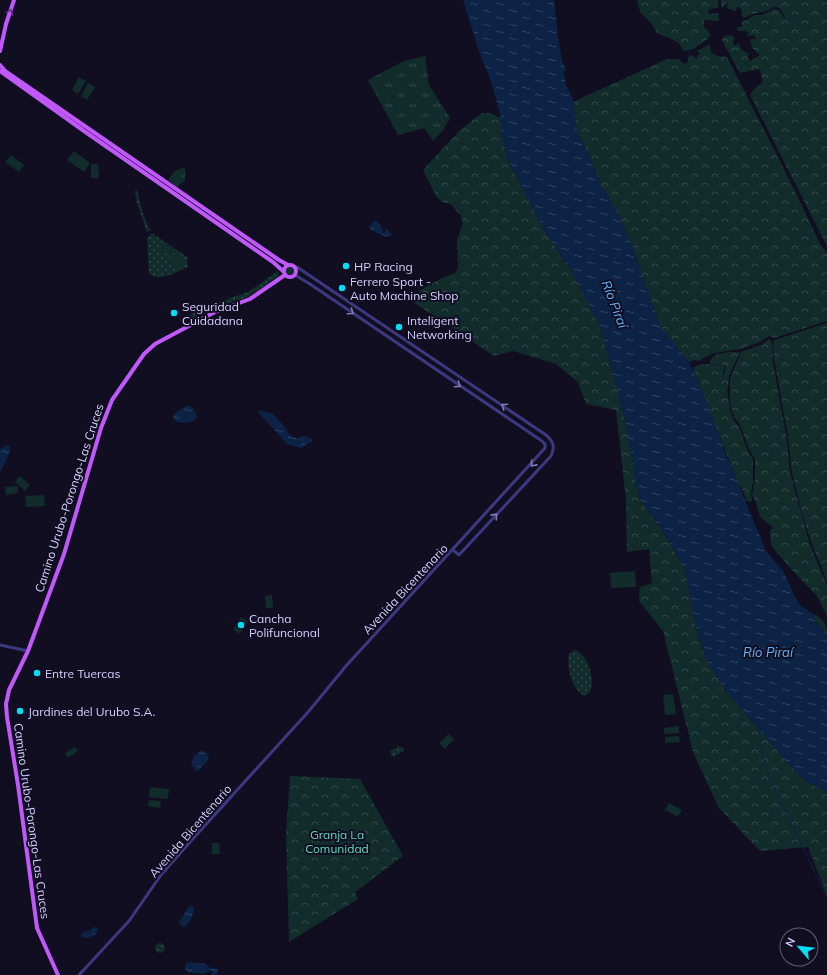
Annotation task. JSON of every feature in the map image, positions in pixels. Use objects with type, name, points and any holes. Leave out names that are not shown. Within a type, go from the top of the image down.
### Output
[{"type":"main road","points":[[0,51],[6,24],[14,0]]},
{"type":"main road","points":[[0,65],[6,71],[143,170],[273,262],[284,273],[291,277],[295,275],[295,267],[292,264],[279,260],[143,170],[0,71]]},
{"type":"main road","points":[[284,273],[284,267],[288,264]]},
{"type":"main road","name":"Camino Urubo-Porongo-Las Cruces","points":[[58,975],[42,943],[37,928],[6,704],[9,690],[28,651],[64,554],[101,428],[112,400],[144,354],[155,344],[215,312],[250,298],[284,273]]},
{"type":"street","points":[[295,267],[337,293],[546,435],[542,441],[295,275]]},
{"type":"street","points":[[310,284],[314,278]]},
{"type":"street","points":[[332,299],[337,293]]},
{"type":"street","points":[[486,403],[490,396]]},
{"type":"street","points":[[520,426],[524,425],[525,420]]},
{"type":"street","name":"Avenida Bicentenario","points":[[453,550],[459,555],[551,456],[554,445],[552,440],[546,435]]},
{"type":"street","name":"Avenida Bicentenario","points":[[80,975],[129,921],[161,876],[190,842],[309,711],[346,666],[544,451],[546,446],[542,441]]},
{"type":"street","points":[[478,523],[484,529]]},
{"type":"street","points":[[474,527],[480,533]]},
{"type":"street","points":[[457,546],[463,551]]},
{"type":"street","points":[[0,645],[28,651]]},
{"type":"green space","points":[[637,0],[718,0],[719,7],[708,10],[709,14],[718,13],[719,21],[704,20],[704,27],[711,35],[699,46],[684,51],[678,42],[657,33],[652,24],[640,12]]},
{"type":"green space","points":[[721,0],[827,0],[827,246],[750,95],[753,90],[763,82],[760,70],[740,73],[722,39],[725,36],[732,35],[734,38],[733,45],[735,46],[738,43],[742,50],[749,54],[747,57],[750,61],[760,55],[753,49],[750,42],[751,39],[756,39],[754,35],[748,36],[747,34],[750,34],[745,30],[738,31],[737,27],[742,27],[742,22],[755,15],[762,15],[774,9],[779,10],[784,18],[785,17],[776,6],[744,18],[741,15],[742,11],[739,7],[737,7],[736,11],[728,9],[726,8],[728,5],[727,2],[723,8],[721,7]]},
{"type":"green space","points":[[710,45],[711,52],[713,54],[726,57],[728,59],[794,189],[820,244],[827,253],[827,321],[774,338],[769,336],[760,342],[741,349],[714,353],[698,361],[695,360],[689,362],[661,328],[632,245],[616,210],[601,186],[588,152],[577,132],[573,102],[667,59],[680,59],[680,61],[686,65],[689,56],[692,55],[697,59],[697,55],[700,54],[697,51]]},
{"type":"green space","points":[[425,56],[429,85],[450,118],[443,130],[433,141],[424,128],[398,135],[368,80],[404,61]]},
{"type":"green space","points":[[79,77],[86,81],[78,94],[72,90]]},
{"type":"green space","points":[[88,83],[95,87],[87,100],[81,96]]},
{"type":"green space","points":[[381,89],[395,97],[391,104],[377,96]]},
{"type":"green space","points":[[421,93],[425,105],[417,108],[413,96]]},
{"type":"green space","points":[[482,113],[491,113],[502,119],[503,140],[506,153],[513,170],[543,228],[573,274],[599,324],[623,410],[639,498],[667,538],[685,570],[697,633],[706,659],[725,690],[805,781],[827,792],[827,896],[808,847],[760,851],[719,808],[693,752],[663,631],[639,601],[640,587],[652,583],[649,549],[627,552],[626,500],[616,410],[586,404],[578,382],[556,364],[513,351],[494,356],[407,298],[440,279],[455,273],[458,268],[457,240],[463,223],[460,215],[451,204],[442,202],[436,196],[423,170],[460,130]]},
{"type":"green space","points":[[74,151],[90,163],[84,172],[67,160]]},
{"type":"green space","points":[[11,155],[24,165],[19,172],[5,162]]},
{"type":"green space","points":[[91,164],[98,164],[99,178],[91,178]]},
{"type":"green space","points":[[185,167],[185,180],[179,185],[179,188],[168,180],[175,171]]},
{"type":"green space","points":[[135,190],[137,190],[143,214],[150,230],[147,232],[136,200]]},
{"type":"green space","points":[[152,233],[187,257],[188,267],[168,276],[162,277],[153,276],[149,273],[147,238]]},
{"type":"green space","points":[[162,242],[174,249],[170,256],[158,248]]},
{"type":"green space","points":[[174,254],[183,262],[178,268],[169,259]]},
{"type":"green space","points":[[290,265],[295,270],[290,275],[285,270]]},
{"type":"green space","points":[[278,271],[279,276],[246,298],[231,302],[191,320],[188,316],[204,307],[248,292]]},
{"type":"green space","points":[[827,323],[827,581],[811,542],[792,473],[788,437],[773,350],[774,340]]},
{"type":"green space","points":[[769,339],[772,342],[773,363],[787,440],[790,472],[810,545],[827,585],[827,616],[817,596],[791,569],[771,545],[770,533],[772,527],[760,517],[752,495],[755,479],[755,460],[740,425],[734,417],[730,403],[730,379],[741,352],[761,345]]},
{"type":"green space","points":[[740,352],[729,376],[727,389],[730,409],[734,421],[739,426],[746,447],[753,460],[752,501],[750,502],[747,501],[738,483],[693,368],[704,364],[711,364],[709,362],[713,357],[722,353]],"holes":[[[713,364],[723,365],[726,367],[724,379],[724,366]]]},
{"type":"green space","points":[[20,476],[30,485],[25,491],[15,482]]},
{"type":"green space","points":[[18,486],[18,493],[6,495],[5,487]]},
{"type":"green space","points":[[44,495],[45,506],[26,507],[25,496]]},
{"type":"green space","points":[[635,571],[636,587],[611,588],[610,573]]},
{"type":"green space","name":"Cancha Polifuncional","points":[[272,595],[273,608],[266,608],[265,596]]},
{"type":"green space","points":[[814,614],[824,623],[827,636],[814,619]]},
{"type":"green space","name":"Cancha Polifuncional","points":[[241,617],[248,621],[240,634],[233,630]]},
{"type":"green space","points":[[574,650],[579,652],[584,657],[588,664],[592,679],[592,686],[585,696],[580,693],[573,684],[569,671],[569,654]]},
{"type":"green space","points":[[673,694],[676,714],[665,715],[663,695]]},
{"type":"green space","points":[[679,726],[679,733],[664,734],[664,728]]},
{"type":"green space","points":[[449,734],[454,739],[445,749],[439,743]]},
{"type":"green space","points":[[679,736],[680,742],[665,743],[665,737]]},
{"type":"green space","points":[[399,746],[404,748],[404,751],[393,757],[390,751]]},
{"type":"green space","points":[[75,747],[78,751],[68,758],[65,753]]},
{"type":"green space","name":"Granja La Comunidad","points":[[290,776],[360,779],[403,856],[355,892],[358,899],[289,942],[286,834]]},
{"type":"green space","points":[[150,787],[169,789],[168,799],[149,797]]},
{"type":"green space","points":[[149,800],[161,801],[160,808],[148,806]]},
{"type":"green space","points":[[669,803],[682,810],[678,817],[665,810]]},
{"type":"green space","points":[[212,843],[219,843],[220,854],[212,854]]},
{"type":"green space","points":[[158,943],[162,943],[164,944],[164,952],[158,953],[155,950],[155,946]]},
{"type":"water","name":"Río Piraí","points":[[463,0],[554,0],[558,37],[562,61],[565,68],[564,75],[566,85],[573,99],[577,132],[588,152],[601,186],[616,210],[632,245],[661,328],[689,362],[703,391],[725,452],[766,551],[783,571],[797,601],[800,605],[813,614],[814,619],[827,636],[827,792],[805,781],[790,766],[725,690],[706,659],[697,633],[685,570],[667,538],[639,498],[623,410],[599,324],[573,274],[543,228],[513,170],[506,153],[500,113],[491,81],[479,51]]},
{"type":"water","points":[[377,221],[383,229],[383,233],[385,233],[385,230],[387,229],[392,234],[391,236],[387,237],[371,230],[369,226]]},
{"type":"water","points":[[187,406],[193,408],[195,411],[197,417],[194,421],[184,423],[174,420],[173,415]]},
{"type":"water","points":[[258,410],[273,414],[292,437],[297,438],[305,436],[312,439],[312,442],[301,448],[287,444],[258,412]]},
{"type":"water","points":[[8,445],[10,447],[10,451],[0,475],[0,449]]},
{"type":"water","points":[[202,750],[207,753],[209,759],[198,771],[196,771],[191,764],[194,756]]},
{"type":"water","points":[[190,905],[194,907],[193,913],[190,921],[184,927],[179,924],[179,922]]},
{"type":"water","points":[[93,927],[98,928],[96,934],[89,938],[81,936],[83,932],[91,930]]},
{"type":"water","points":[[186,963],[206,964],[211,969],[216,968],[218,969],[217,975],[212,975],[211,970],[203,974],[188,972],[185,968]]},
{"type":"waterway","points":[[823,0],[827,11]]},
{"type":"waterway","name":"Río Piraí","points":[[757,726],[765,767],[776,794],[827,897]]},
{"type":"place","name":"HP Racing","points":[[346,266]]},
{"type":"place","name":"Ferrero Sport - Auto Machine Shop","points":[[342,288]]},
{"type":"place","name":"Seguridad Cuidadana","points":[[174,313]]},
{"type":"place","name":"Inteligent Networking","points":[[399,327]]},
{"type":"place","name":"Cancha Polifuncional","points":[[241,625]]},
{"type":"place","name":"Entre Tuercas","points":[[37,673]]},
{"type":"place","name":"Jardines del Urubo S.A.","points":[[20,711]]}]
